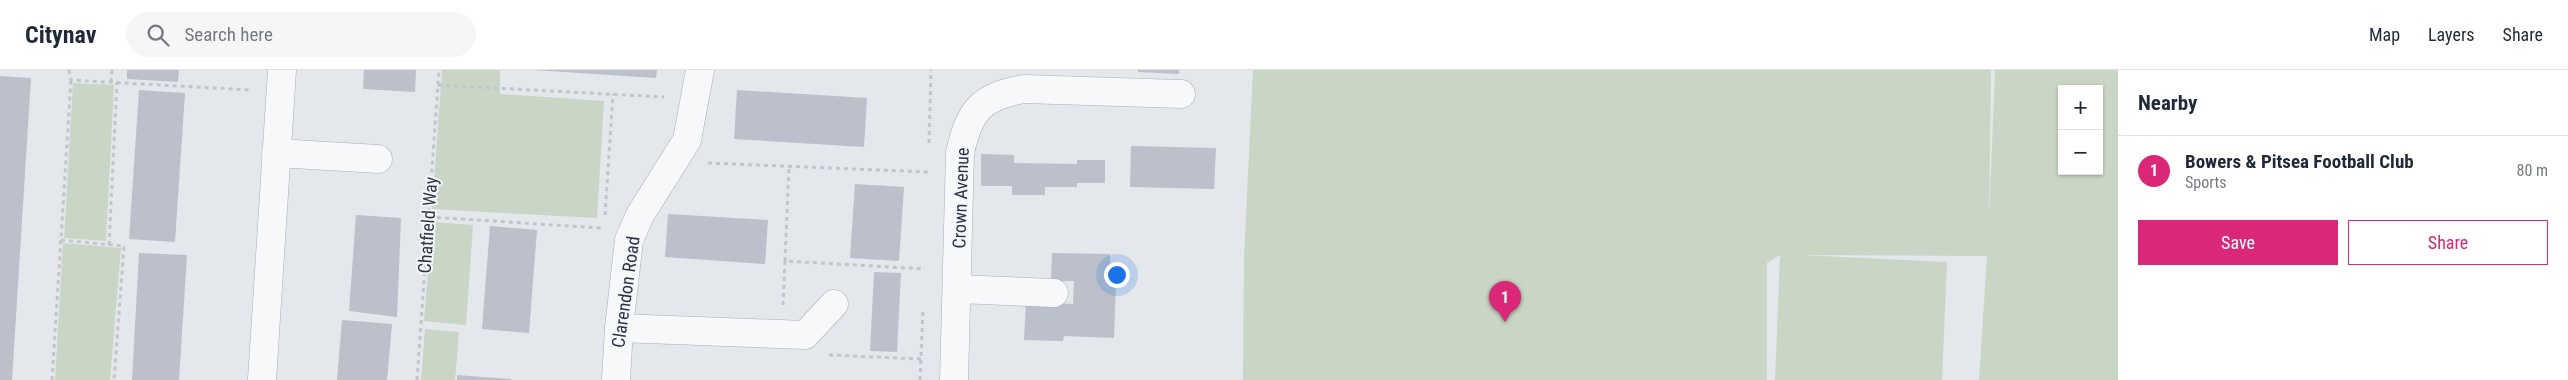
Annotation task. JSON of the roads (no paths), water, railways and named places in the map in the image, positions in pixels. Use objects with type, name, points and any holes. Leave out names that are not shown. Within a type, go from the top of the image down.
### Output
[{"type":"street","name":"Clarendon Road","points":[[616,380],[619,328],[629,240],[640,215],[687,140],[697,100],[700,70]]},
{"type":"street","points":[[262,380],[281,81]]},
{"type":"street","name":"Crown Avenue","points":[[954,380],[958,289],[960,153],[966,126],[980,106],[1000,93],[1024,88],[1087,81],[1181,94]]},
{"type":"street","points":[[276,153],[378,158]]},
{"type":"street","points":[[958,289],[1054,293]]},
{"type":"street","points":[[619,328],[805,335],[834,304]]},
{"type":"place","name":"Bowers & Pitsea Football Club","points":[[1505,322]]}]
